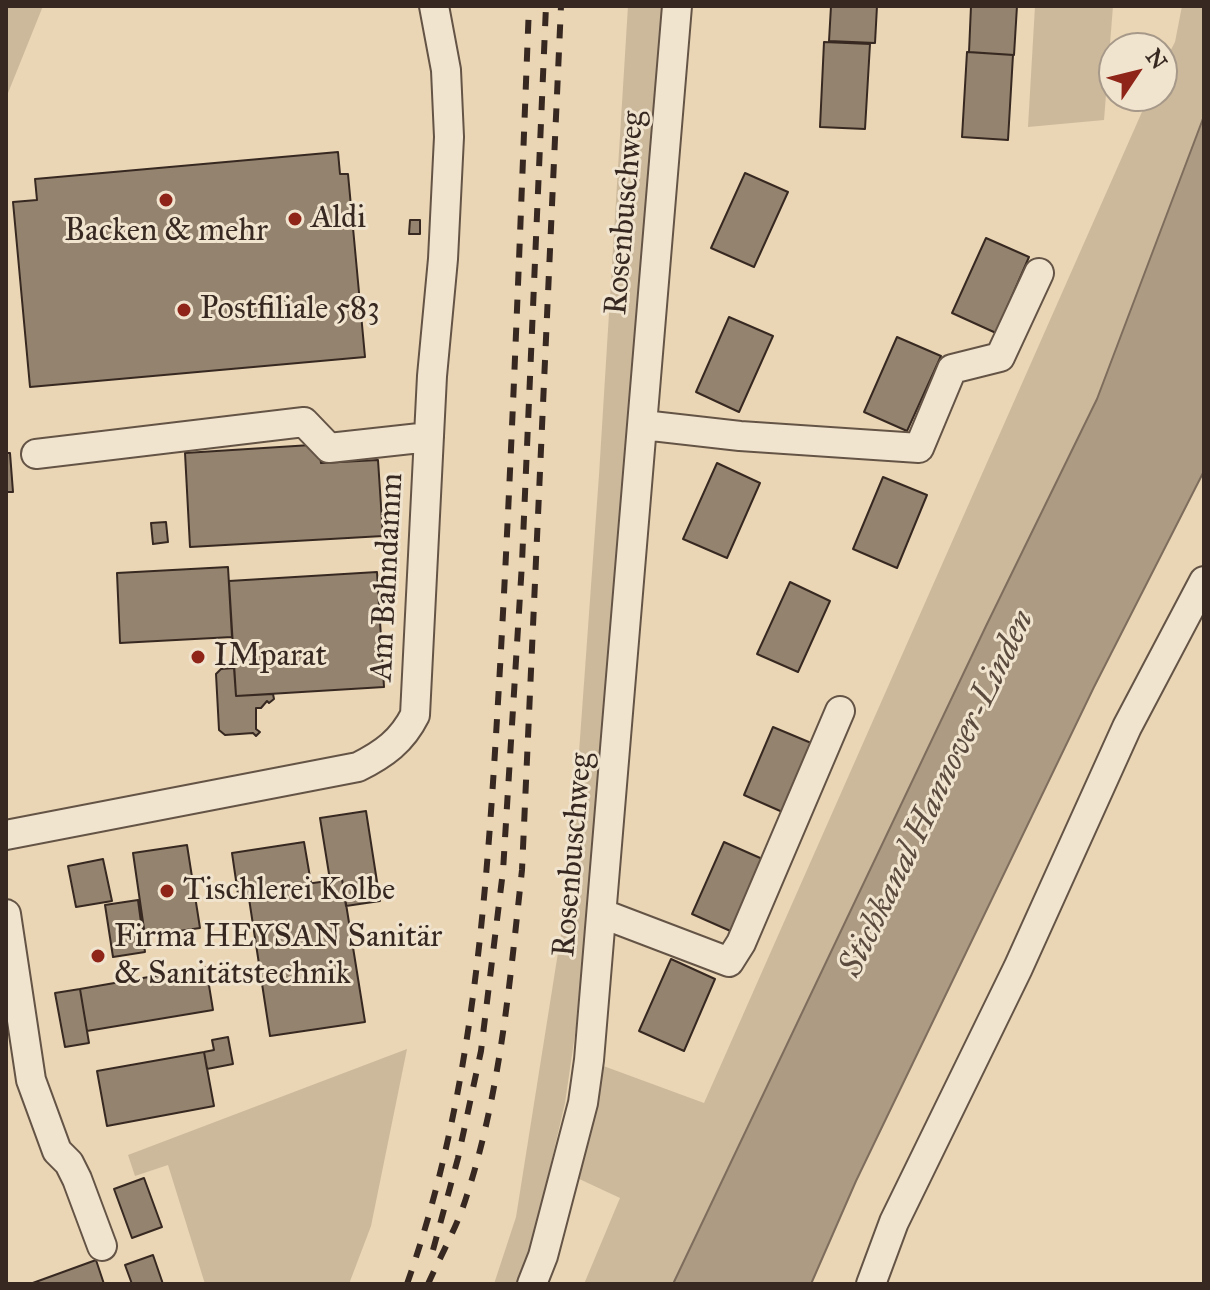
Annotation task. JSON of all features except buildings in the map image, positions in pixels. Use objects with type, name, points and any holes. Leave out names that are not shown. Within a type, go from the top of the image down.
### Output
[{"type":"street","name":"Am Bahndamm","points":[[6,835],[358,767],[389,750],[409,728],[415,715],[449,137],[446,70],[434,6]]},
{"type":"street","name":"Rosenbuschweg","points":[[532,1284],[543,1256],[583,1103],[589,1060],[677,6]]},
{"type":"street","points":[[643,425],[740,436],[919,448],[952,369],[1000,357],[1039,273]]},
{"type":"street","points":[[36,454],[304,422],[329,448],[429,437]]},
{"type":"street","points":[[871,1284],[894,1222],[1018,968],[1127,727],[1204,581]]},
{"type":"street","points":[[603,914],[729,962],[741,943],[840,711]]},
{"type":"street","points":[[6,914],[31,1080],[57,1151],[69,1163],[77,1179],[102,1246]]},
{"type":"shaded area","points":[[6,6],[43,6],[6,98]]},
{"type":"shaded area","points":[[628,6],[663,6],[593,911],[565,1103],[530,1253],[518,1284],[494,1284],[516,1217],[570,877]]},
{"type":"shaded area","points":[[1035,6],[1113,6],[1111,32],[1098,32],[1098,112],[1105,112],[1104,120],[1028,127]]},
{"type":"shaded area","points":[[1182,6],[1204,6],[1204,116],[1097,399],[673,1284],[584,1284],[620,1198],[575,1177],[598,1064],[704,1103],[1142,112],[1178,112],[1177,32]]},
{"type":"shaded area","points":[[407,1049],[371,1226],[349,1284],[205,1284],[168,1165],[135,1176],[128,1155]]},
{"type":"water","name":"Stichkanal Hannover-Linden","points":[[1204,116],[1204,471],[1094,687],[856,1181],[811,1284],[673,1284],[1097,399]]},
{"type":"railway","points":[[407,1284],[430,1211],[448,1138],[463,1063],[483,913],[504,600],[529,6]]},
{"type":"railway","points":[[433,1250],[458,1158],[481,1051],[503,871],[522,563],[546,6]]},
{"type":"railway","points":[[428,1284],[454,1229],[479,1155],[503,1034],[522,870],[561,6]]},
{"type":"place","name":"Backen & mehr","points":[[166,200]]},
{"type":"place","name":"Aldi","points":[[295,219]]},
{"type":"place","name":"Postfiliale 583","points":[[184,310]]},
{"type":"place","name":"IMparat","points":[[198,657]]},
{"type":"place","name":"Tischlerei Kolbe","points":[[167,891]]},
{"type":"place","name":"Firma HEYSAN Sanitär & Sanitätstechnik","points":[[98,956]]}]
